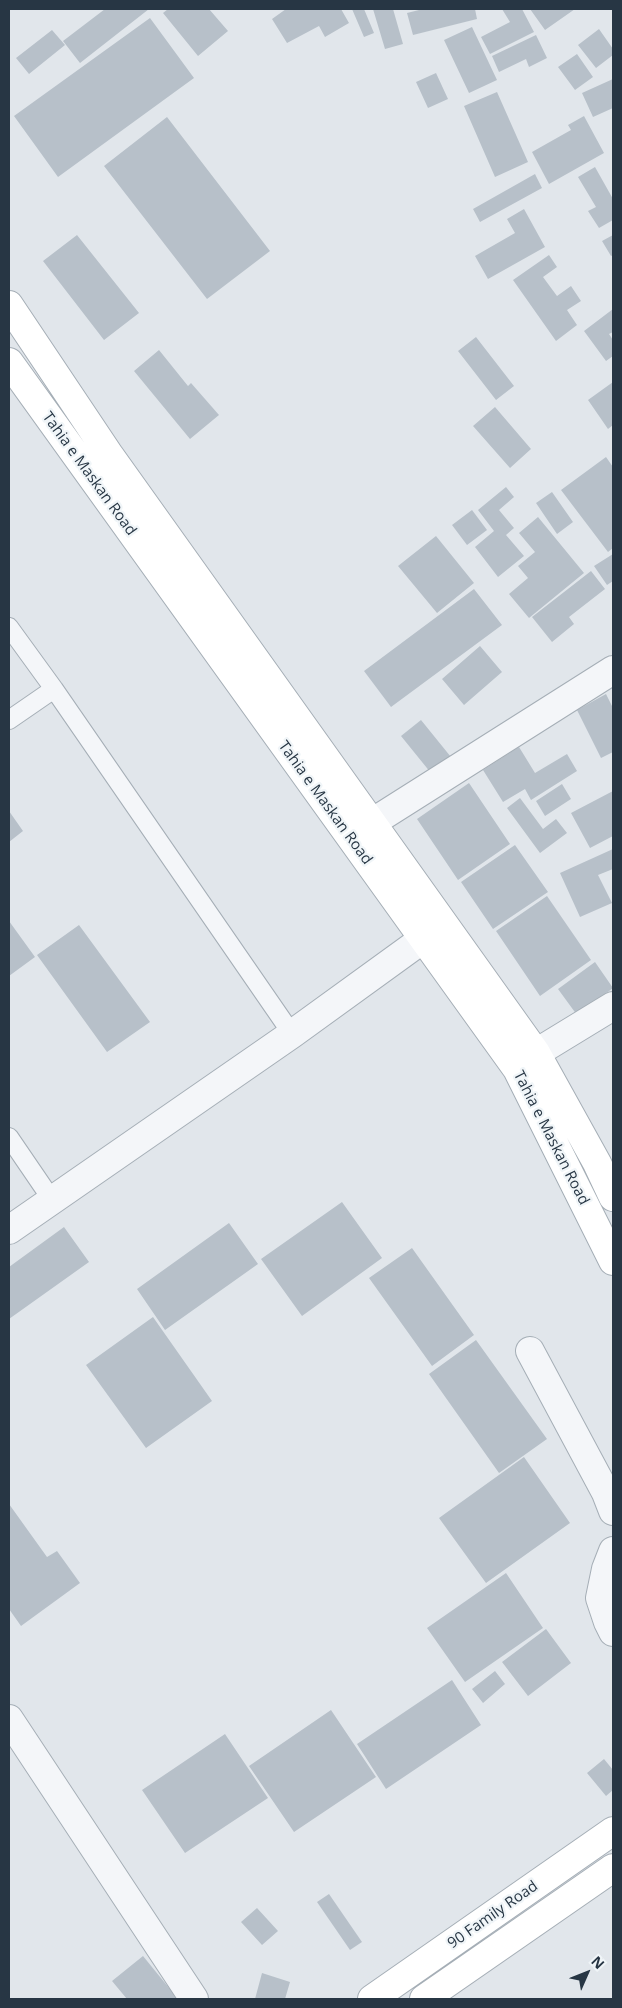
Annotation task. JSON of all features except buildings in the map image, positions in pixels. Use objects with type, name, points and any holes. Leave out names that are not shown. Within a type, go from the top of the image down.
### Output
[{"type":"main road","name":"Tahia e Maskan Road","points":[[9,305],[110,456],[536,1053],[597,1163],[613,1197]]},
{"type":"main road","name":"Tahia e Maskan Road","points":[[9,362],[517,1069],[613,1261]]},
{"type":"main road","name":"90 Family Road","points":[[372,1999],[613,1831]]},
{"type":"main road","name":"90 Family Road","points":[[424,1999],[613,1868]]},
{"type":"street","points":[[373,822],[613,670]]},
{"type":"street","points":[[9,1230],[292,1034],[445,923]]},
{"type":"street","points":[[536,1053],[613,1006]]},
{"type":"street","points":[[530,1351],[606,1493],[613,1511]]},
{"type":"street","points":[[613,1552],[606,1569],[600,1598],[613,1632]]},
{"type":"street","points":[[9,1719],[194,1999]]},
{"type":"lane","points":[[9,627],[54,689],[292,1034]]},
{"type":"lane","points":[[9,720],[54,689]]},
{"type":"lane","points":[[9,1137],[52,1200]]}]
